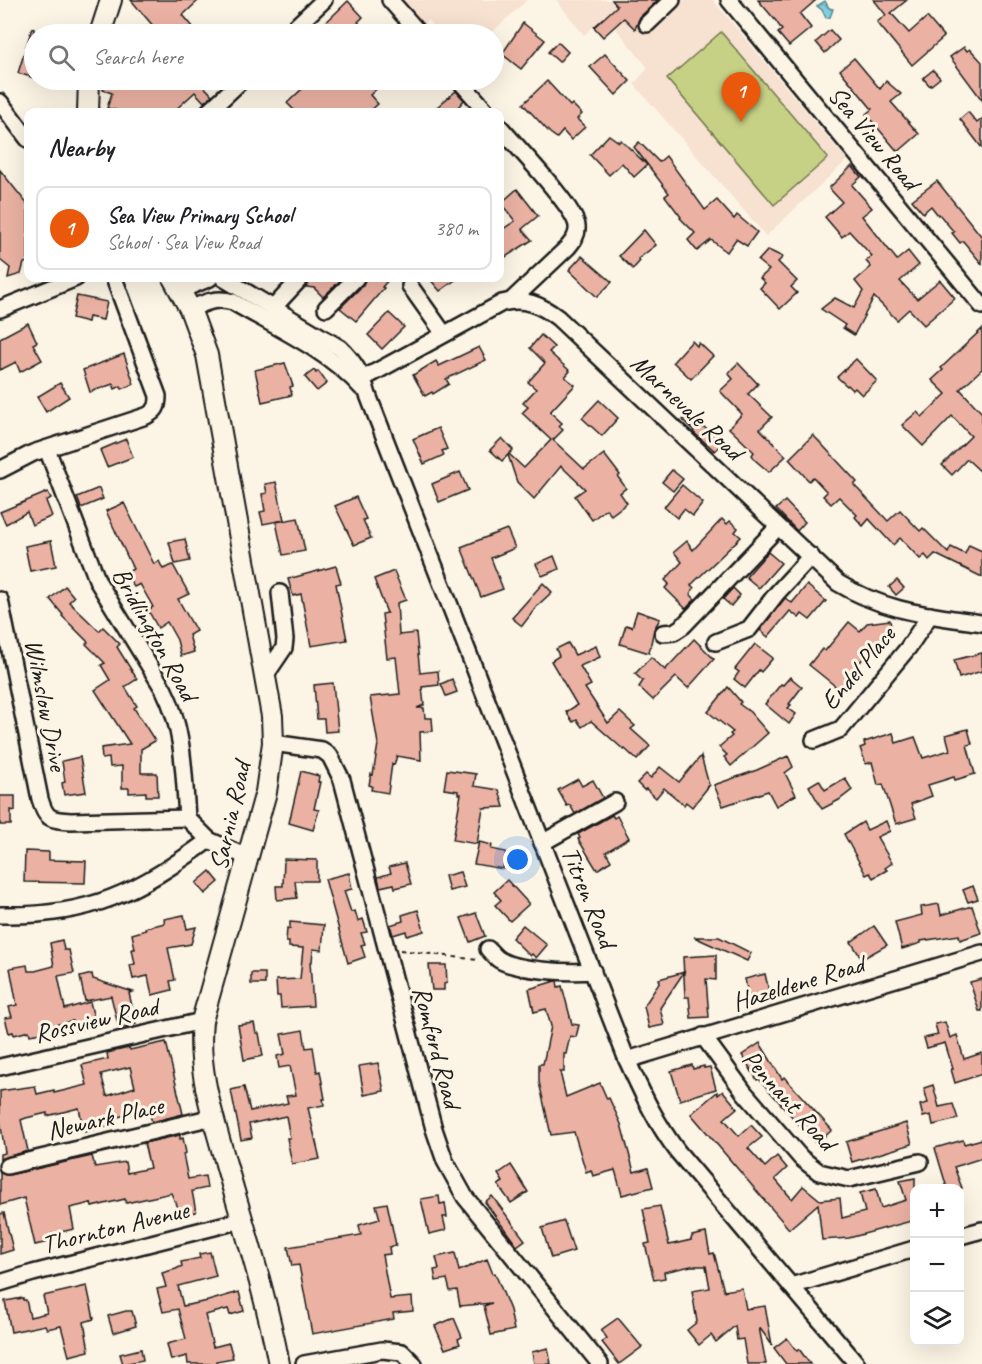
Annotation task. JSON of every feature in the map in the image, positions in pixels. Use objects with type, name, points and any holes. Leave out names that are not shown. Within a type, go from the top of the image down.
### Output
[{"type":"main road","points":[[103,24],[111,0]]},
{"type":"main road","points":[[88,108],[89,90]]},
{"type":"main road","name":"Sarnia Road","points":[[177,284],[190,309],[207,355],[272,716],[273,743],[266,792],[202,1021],[200,1041],[201,1063],[213,1117],[269,1315],[279,1364]]},
{"type":"street","points":[[299,24],[324,0]]},
{"type":"street","points":[[390,0],[411,24]]},
{"type":"street","points":[[647,24],[672,0]]},
{"type":"street","name":"Sea View Road","points":[[729,0],[982,306]]},
{"type":"street","points":[[212,108],[231,90]]},
{"type":"street","points":[[468,90],[484,108]]},
{"type":"street","points":[[0,102],[24,134]]},
{"type":"street","points":[[360,380],[492,308],[512,300],[575,238],[577,225],[571,212],[504,132]]},
{"type":"street","points":[[0,309],[66,282]]},
{"type":"street","points":[[0,470],[33,453],[155,412],[158,396],[115,282]]},
{"type":"street","name":"Titren Road","points":[[230,282],[340,348],[354,362],[627,1060],[649,1107],[662,1130],[857,1364]]},
{"type":"street","points":[[274,307],[297,282]]},
{"type":"street","points":[[326,308],[352,282]]},
{"type":"street","points":[[410,286],[444,334]]},
{"type":"street","name":"Titren Road","points":[[190,309],[210,300],[223,299],[233,302],[333,361],[360,380]]},
{"type":"street","name":"Marnevale Road","points":[[512,300],[530,302],[543,307],[558,318],[838,583],[858,595],[901,610],[982,623]]},
{"type":"street","name":"Bridlington Road","points":[[47,449],[98,582],[165,690],[173,707],[187,818]]},
{"type":"street","points":[[705,591],[775,523]]},
{"type":"street","points":[[663,633],[674,632],[683,626],[775,523]]},
{"type":"street","points":[[716,642],[749,629],[777,593],[811,556]]},
{"type":"street","points":[[265,676],[284,648],[280,593]]},
{"type":"street","name":"Wilmslow Drive","points":[[0,600],[40,799],[49,817],[71,821],[187,818]]},
{"type":"street","name":"Endel Place","points":[[814,740],[841,729],[908,648],[930,615]]},
{"type":"street","name":"Romford Road","points":[[273,743],[322,750],[337,767],[434,1129],[445,1161],[465,1197],[600,1364]]},
{"type":"street","points":[[542,843],[615,802]]},
{"type":"street","points":[[187,818],[209,840],[249,858]]},
{"type":"street","points":[[0,915],[26,916],[60,912],[81,909],[105,901],[159,875],[209,840]]},
{"type":"street","points":[[488,949],[498,960],[505,962],[554,972],[593,971]]},
{"type":"street","name":"Hazeldene Road","points":[[627,1060],[982,953]]},
{"type":"street","name":"Rossview Road","points":[[0,1067],[202,1021]]},
{"type":"street","name":"Pennant Road","points":[[703,1036],[744,1092],[801,1158],[819,1172],[849,1179],[920,1162]]},
{"type":"street","name":"Newark Place","points":[[7,1166],[213,1117]]},
{"type":"street","name":"Thornton Avenue","points":[[0,1283],[242,1220]]},
{"type":"street","points":[[964,1235],[982,1230]]},
{"type":"street","points":[[791,1286],[910,1250]]},
{"type":"street","points":[[304,1364],[392,1350],[402,1353],[414,1364]]},
{"type":"path","points":[[386,948],[505,962]]},
{"type":"shaded area","points":[[398,0],[527,0],[501,24],[431,24],[428,20],[423,24],[418,24]]},
{"type":"shaded area","points":[[556,0],[713,0],[847,160],[766,236],[634,84],[648,68],[605,15],[584,35]]},
{"type":"green space","points":[[721,32],[828,158],[774,205],[667,79]]},
{"type":"water","points":[[825,1],[829,8],[833,9],[830,17],[826,18],[817,6]]},
{"type":"building","points":[[131,0],[199,0],[183,15],[191,24],[151,24]]},
{"type":"building","points":[[612,0],[658,0],[640,17],[635,29],[624,18],[603,37],[594,27],[617,6]]},
{"type":"building","points":[[758,0],[816,0],[800,14],[811,28],[789,46],[778,33],[782,30],[776,21]]},
{"type":"building","points":[[874,0],[907,0],[891,13],[909,33],[927,17],[944,37],[912,65],[877,22],[886,15]]},
{"type":"building","points":[[348,1],[363,17],[358,22],[360,24],[324,24]]},
{"type":"building","points":[[523,23],[545,40],[521,69],[504,56],[504,51]]},
{"type":"building","points":[[830,30],[839,40],[825,53],[816,42]]},
{"type":"building","points":[[558,42],[568,52],[559,62],[548,52]]},
{"type":"building","points":[[964,47],[967,51],[970,49],[982,62],[982,100],[950,57]]},
{"type":"building","points":[[24,54],[24,75],[18,73]]},
{"type":"building","points":[[605,54],[630,81],[616,95],[590,67]]},
{"type":"building","points":[[854,58],[880,89],[886,81],[901,94],[891,102],[919,134],[898,152],[866,114],[872,109],[840,70]]},
{"type":"building","points":[[933,70],[940,78],[930,86],[923,78]]},
{"type":"building","points":[[547,81],[570,106],[572,104],[582,114],[577,119],[585,127],[571,140],[563,131],[557,138],[550,133],[523,104]]},
{"type":"building","points":[[103,90],[207,90],[212,95],[204,102],[195,92],[177,108],[107,108],[112,93]]},
{"type":"building","points":[[301,90],[375,90],[370,95],[378,104],[374,108],[292,108],[287,103]]},
{"type":"building","points":[[456,91],[464,100],[456,108],[436,108]]},
{"type":"building","points":[[968,112],[977,123],[982,119],[982,148],[960,119]]},
{"type":"building","points":[[609,135],[619,142],[621,140],[647,165],[634,177],[622,163],[609,175],[590,155]]},
{"type":"building","points":[[639,142],[659,162],[666,156],[705,210],[717,200],[734,219],[737,215],[757,232],[747,246],[736,239],[727,252],[711,240],[697,251],[688,240],[695,233],[680,218],[665,196],[669,193],[634,147]]},
{"type":"building","points":[[852,166],[861,177],[852,185],[872,208],[862,216],[897,260],[908,251],[919,265],[900,281],[917,299],[940,280],[955,298],[924,325],[909,309],[897,320],[874,297],[854,335],[843,328],[845,325],[821,309],[835,298],[854,308],[863,291],[855,281],[871,267],[866,261],[872,256],[849,231],[842,237],[825,217],[842,202],[829,188]]},
{"type":"building","points":[[0,170],[24,200],[24,263],[21,274],[8,278],[10,268],[0,260]]},
{"type":"building","points":[[937,181],[982,237],[982,264],[963,241],[960,243],[952,233],[954,232],[931,206],[923,213],[912,200]]},
{"type":"building","points":[[517,189],[538,216],[522,229],[532,240],[504,258],[504,228],[515,221],[504,207],[504,200]]},
{"type":"building","points":[[644,230],[656,245],[638,259],[640,261],[633,269],[619,256]]},
{"type":"building","points":[[768,250],[783,257],[778,262],[797,281],[791,287],[797,293],[780,309],[760,288],[765,283],[760,278],[769,270],[758,261]]},
{"type":"building","points":[[582,256],[612,282],[597,297],[569,270]]},
{"type":"building","points":[[308,282],[339,282],[323,297],[314,288],[306,287]]},
{"type":"building","points":[[364,282],[386,282],[356,321],[340,308]]},
{"type":"building","points":[[432,282],[452,282],[440,291]]},
{"type":"building","points":[[77,296],[107,302],[103,320],[89,317],[88,322],[72,318]]},
{"type":"building","points":[[389,313],[404,327],[382,349],[368,335]]},
{"type":"building","points":[[28,323],[37,342],[33,344],[42,360],[20,372],[16,362],[0,370],[0,338]]},
{"type":"building","points":[[982,329],[982,369],[960,389],[982,413],[982,473],[967,459],[952,475],[942,465],[971,436],[952,416],[923,446],[902,425],[917,412],[922,417],[946,394],[932,380],[943,370],[941,368]]},
{"type":"building","points":[[541,335],[554,347],[549,352],[570,371],[565,377],[575,385],[550,412],[562,423],[559,426],[563,430],[553,440],[584,469],[604,454],[620,475],[618,477],[626,488],[620,493],[627,503],[611,515],[606,509],[592,520],[575,496],[585,489],[561,466],[534,499],[517,482],[508,455],[502,461],[490,450],[502,438],[513,450],[509,454],[524,468],[551,440],[522,413],[528,407],[523,403],[536,389],[528,382],[545,363],[530,348]]},
{"type":"building","points":[[692,341],[697,346],[699,343],[713,356],[691,379],[673,362]]},
{"type":"building","points":[[479,347],[486,360],[446,379],[449,384],[425,396],[413,375],[436,361],[439,366]]},
{"type":"building","points":[[124,354],[134,384],[115,389],[113,384],[90,392],[83,370]]},
{"type":"building","points":[[856,359],[877,381],[862,395],[837,377]]},
{"type":"building","points":[[285,363],[293,386],[290,387],[292,395],[262,402],[255,370]]},
{"type":"building","points":[[738,363],[758,384],[748,394],[772,417],[760,429],[786,456],[769,472],[755,460],[752,455],[754,452],[729,428],[742,414],[720,391],[733,379],[728,373]]},
{"type":"building","points":[[314,370],[316,373],[318,371],[327,383],[317,391],[305,377]]},
{"type":"building","points":[[60,383],[69,397],[46,412],[37,397]]},
{"type":"building","points":[[599,400],[618,418],[602,436],[582,418]]},
{"type":"building","points":[[687,416],[714,434],[723,443],[715,451],[683,420]]},
{"type":"building","points":[[438,428],[447,449],[442,451],[444,455],[424,464],[413,439]]},
{"type":"building","points":[[813,435],[857,482],[854,485],[888,521],[900,510],[920,531],[923,528],[948,553],[951,547],[965,554],[969,545],[982,551],[982,577],[935,554],[929,560],[925,555],[920,559],[900,538],[893,545],[869,519],[863,526],[855,517],[857,515],[839,497],[831,504],[823,496],[827,492],[813,477],[809,481],[789,459]]},
{"type":"building","points":[[126,439],[133,457],[107,467],[100,450]]},
{"type":"building","points":[[672,470],[683,479],[673,491],[662,482]]},
{"type":"building","points":[[460,472],[468,490],[439,502],[432,484]]},
{"type":"building","points":[[276,482],[284,520],[263,524],[260,512],[265,511],[262,494],[267,493],[265,484]]},
{"type":"building","points":[[682,485],[703,503],[693,516],[684,509],[677,518],[664,507]]},
{"type":"building","points":[[99,488],[103,499],[81,508],[77,497]]},
{"type":"building","points":[[48,492],[51,498],[46,501],[52,516],[32,525],[27,512],[6,524],[0,512]]},
{"type":"building","points":[[356,497],[366,519],[363,520],[371,538],[354,545],[335,506]]},
{"type":"building","points":[[785,501],[805,522],[797,531],[776,509]]},
{"type":"building","points":[[124,503],[154,564],[159,561],[163,569],[173,565],[189,594],[178,599],[196,631],[189,635],[194,652],[181,656],[177,640],[167,622],[158,628],[148,610],[153,607],[140,584],[134,587],[126,573],[133,569],[106,511]]},
{"type":"building","points":[[298,518],[305,551],[283,555],[276,522]]},
{"type":"building","points":[[722,519],[727,524],[730,521],[738,528],[735,532],[741,537],[691,585],[694,588],[691,595],[695,599],[686,609],[665,588],[669,584],[665,580],[682,562],[674,552],[687,541],[693,550]]},
{"type":"building","points":[[507,529],[515,548],[491,558],[503,589],[481,597],[461,547]]},
{"type":"building","points":[[185,539],[190,561],[175,564],[169,542]]},
{"type":"building","points":[[51,541],[56,566],[30,571],[25,546]]},
{"type":"building","points":[[768,552],[781,563],[759,588],[746,577]]},
{"type":"building","points":[[554,556],[559,569],[542,576],[536,564]]},
{"type":"building","points":[[336,566],[341,583],[336,584],[347,640],[311,646],[301,594],[293,596],[288,579]]},
{"type":"building","points":[[394,571],[406,600],[397,603],[399,635],[416,633],[420,673],[438,671],[439,685],[422,687],[424,705],[417,708],[424,708],[425,718],[432,718],[433,731],[420,732],[421,760],[397,756],[394,765],[392,764],[388,793],[371,790],[372,786],[369,785],[378,744],[370,697],[400,694],[396,657],[387,658],[382,614],[387,613],[374,579]]},
{"type":"building","points":[[897,580],[904,588],[896,595],[889,587]]},
{"type":"building","points":[[543,583],[552,592],[538,605],[522,626],[512,618]]},
{"type":"building","points":[[807,585],[826,601],[810,620],[802,614],[799,618],[790,611],[768,637],[760,630],[785,598],[792,603]]},
{"type":"building","points":[[65,586],[74,597],[69,602],[99,631],[103,627],[120,644],[117,647],[137,679],[125,687],[137,706],[134,708],[155,741],[141,749],[141,773],[157,773],[158,796],[146,796],[146,792],[129,793],[129,788],[122,788],[122,766],[110,767],[109,758],[102,759],[101,748],[130,744],[95,690],[110,680],[101,665],[105,663],[86,644],[88,642],[62,616],[50,599]]},
{"type":"building","points":[[733,588],[740,595],[731,606],[723,599]]},
{"type":"building","points":[[637,611],[660,619],[654,629],[649,653],[620,644],[626,625],[632,627]]},
{"type":"building","points":[[890,620],[892,636],[884,637],[867,659],[864,657],[839,689],[809,665],[822,649],[825,651],[849,622],[860,631],[867,623]]},
{"type":"building","points":[[694,639],[714,659],[688,688],[676,677],[653,700],[639,687],[643,681],[635,674],[651,657],[665,670]]},
{"type":"building","points":[[568,643],[575,655],[596,646],[600,657],[580,666],[591,685],[585,688],[608,723],[620,712],[635,726],[631,729],[650,746],[637,760],[591,721],[582,727],[577,720],[573,722],[566,712],[577,705],[551,661],[559,656],[556,649]]},
{"type":"building","points":[[755,644],[773,658],[761,672],[759,670],[745,688],[734,679],[739,672],[735,669]]},
{"type":"building","points":[[982,653],[982,671],[959,678],[954,660]]},
{"type":"building","points":[[790,677],[802,687],[789,704],[791,705],[788,708],[796,714],[789,724],[765,704],[781,684],[783,685]]},
{"type":"building","points":[[452,679],[457,692],[446,696],[441,684]]},
{"type":"building","points":[[333,683],[338,731],[325,732],[324,719],[317,719],[314,685]]},
{"type":"building","points":[[728,687],[741,702],[739,704],[750,712],[768,733],[731,766],[724,757],[727,755],[719,747],[732,736],[730,734],[733,732],[708,712]]},
{"type":"building","points":[[968,729],[972,744],[967,745],[975,774],[955,780],[954,777],[928,785],[932,796],[911,804],[916,818],[896,824],[883,784],[878,785],[872,762],[866,764],[860,748],[865,746],[864,742],[893,733],[896,743],[915,737],[923,758],[950,750],[946,735]]},
{"type":"building","points":[[701,756],[709,785],[706,787],[709,786],[692,807],[686,802],[684,805],[664,788],[656,798],[637,783],[646,774],[651,778],[660,767],[679,782]]},
{"type":"building","points":[[788,756],[793,767],[785,773],[796,795],[776,806],[768,791],[723,806],[714,785]]},
{"type":"building","points":[[80,757],[86,792],[64,795],[62,761]]},
{"type":"building","points":[[447,770],[476,774],[474,786],[499,790],[504,807],[483,808],[477,844],[453,840],[461,794],[458,794],[458,791],[444,789]]},
{"type":"building","points":[[301,771],[319,776],[318,782],[320,782],[314,809],[319,810],[313,830],[289,823]]},
{"type":"building","points":[[845,778],[852,790],[822,809],[809,786],[819,780],[825,790]]},
{"type":"building","points":[[578,779],[582,786],[593,780],[603,798],[575,814],[570,805],[567,806],[558,790]]},
{"type":"building","points":[[0,796],[15,796],[15,811],[11,810],[11,825],[0,825]]},
{"type":"building","points":[[612,815],[614,818],[617,816],[629,838],[606,852],[611,861],[597,870],[578,839],[580,838],[578,834]]},
{"type":"building","points":[[886,821],[890,831],[877,837],[892,863],[885,868],[887,870],[873,878],[870,873],[866,875],[844,834],[863,822],[867,830]]},
{"type":"building","points":[[479,842],[492,845],[491,849],[506,852],[503,869],[474,864]]},
{"type":"building","points":[[25,851],[49,852],[49,860],[86,861],[85,883],[24,882]]},
{"type":"building","points":[[284,859],[317,860],[317,881],[295,881],[297,898],[277,900],[276,886],[283,886]]},
{"type":"building","points":[[405,863],[411,884],[395,888],[394,884],[380,887],[378,877],[391,873],[389,867]]},
{"type":"building","points":[[210,871],[219,882],[205,894],[196,883]]},
{"type":"building","points":[[460,872],[465,887],[449,891],[445,876]]},
{"type":"building","points":[[349,873],[352,889],[344,891],[351,912],[355,911],[358,921],[363,919],[367,932],[361,933],[365,944],[361,945],[365,957],[348,963],[325,879]]},
{"type":"building","points":[[507,880],[529,904],[510,921],[495,905],[501,900],[494,892]]},
{"type":"building","points":[[973,886],[978,899],[968,902],[963,890]]},
{"type":"building","points":[[939,904],[941,915],[972,906],[981,933],[960,940],[959,935],[921,941],[921,943],[902,949],[895,922],[922,915],[921,907]]},
{"type":"building","points":[[418,910],[424,931],[407,936],[406,931],[393,935],[390,925],[403,921],[402,915]]},
{"type":"building","points":[[476,913],[485,936],[470,942],[461,918]]},
{"type":"building","points":[[184,915],[187,929],[196,927],[191,944],[168,948],[175,980],[170,981],[172,990],[152,995],[148,976],[133,979],[130,965],[135,964],[132,934],[165,923],[164,919]]},
{"type":"building","points":[[290,922],[324,925],[322,950],[313,949],[312,962],[310,962],[313,1006],[281,1008],[280,996],[277,996],[276,980],[300,979],[303,948],[289,947],[289,942],[286,942]]},
{"type":"building","points":[[523,925],[547,945],[536,958],[532,954],[530,956],[512,938]]},
{"type":"building","points":[[874,926],[887,945],[862,959],[851,942]]},
{"type":"building","points":[[694,937],[719,937],[751,953],[747,961]]},
{"type":"building","points":[[62,940],[64,950],[69,950],[74,973],[58,976],[65,1009],[90,1002],[96,1026],[75,1031],[73,1021],[41,1028],[42,1033],[30,1035],[29,1031],[14,1035],[13,1032],[9,1033],[5,1018],[12,1017],[9,1007],[17,1005],[10,968],[27,965],[28,971],[35,971],[54,966],[50,943]]},
{"type":"building","points":[[716,955],[716,980],[706,979],[709,1017],[691,1018],[689,997],[685,997],[683,957]]},
{"type":"building","points":[[429,965],[446,965],[447,983],[444,984],[444,990],[432,990]]},
{"type":"building","points":[[684,972],[660,1008],[664,1025],[649,1028],[644,1006],[660,982],[659,979]]},
{"type":"building","points":[[251,973],[265,973],[265,984],[251,984]]},
{"type":"building","points":[[92,974],[93,979],[133,992],[129,993],[136,1024],[119,1029],[111,996],[85,1001],[80,977]]},
{"type":"building","points":[[765,974],[771,1000],[750,1005],[745,979]]},
{"type":"building","points":[[982,979],[982,1011],[979,1011],[970,982]]},
{"type":"building","points":[[555,981],[558,987],[562,986],[572,1024],[579,1025],[576,1037],[570,1036],[566,1054],[564,1054],[564,1072],[560,1072],[566,1097],[600,1083],[621,1124],[634,1172],[648,1168],[653,1187],[622,1195],[615,1170],[593,1176],[591,1170],[586,1172],[574,1132],[551,1135],[539,1082],[539,1064],[543,1064],[551,1026],[546,1009],[534,1012],[529,989]]},
{"type":"building","points":[[945,1022],[950,1038],[957,1035],[964,1059],[982,1053],[982,1074],[955,1083],[945,1043],[927,1048],[924,1038],[938,1035],[935,1024]]},
{"type":"building","points":[[254,1023],[256,1033],[259,1033],[263,1056],[244,1060],[238,1025]]},
{"type":"building","points":[[303,1030],[306,1048],[313,1047],[325,1099],[323,1099],[324,1105],[308,1108],[320,1159],[292,1164],[286,1116],[249,1124],[252,1138],[241,1140],[231,1090],[244,1087],[250,1111],[288,1103],[286,1096],[296,1095],[290,1066],[279,1068],[277,1056],[285,1054],[281,1034]]},
{"type":"building","points":[[166,1042],[183,1114],[152,1122],[150,1115],[145,1116],[143,1111],[109,1119],[110,1125],[84,1132],[79,1108],[47,1116],[47,1113],[26,1118],[21,1120],[28,1151],[0,1159],[0,1154],[5,1153],[0,1120],[0,1091],[35,1086],[37,1094],[54,1090],[54,1093],[87,1085],[82,1065],[108,1059],[107,1053],[129,1048],[130,1050]],"holes":[[[130,1067],[135,1087],[107,1096],[101,1074]]]},
{"type":"building","points":[[760,1043],[782,1079],[784,1077],[832,1130],[816,1144],[759,1079],[757,1080],[742,1055]]},
{"type":"building","points":[[378,1063],[384,1091],[364,1095],[359,1066]]},
{"type":"building","points":[[692,1065],[693,1069],[710,1067],[716,1089],[680,1100],[671,1071]]},
{"type":"building","points":[[933,1085],[939,1107],[953,1104],[958,1119],[933,1125],[931,1115],[923,1117],[920,1105],[928,1103],[924,1088]]},
{"type":"building","points":[[723,1091],[737,1108],[724,1119],[739,1136],[751,1125],[762,1137],[748,1148],[765,1167],[777,1156],[787,1168],[775,1179],[792,1199],[803,1186],[820,1200],[840,1198],[842,1218],[865,1212],[860,1193],[876,1189],[881,1208],[906,1200],[900,1181],[915,1178],[915,1184],[910,1184],[910,1221],[849,1238],[822,1240],[818,1204],[789,1229],[691,1114],[717,1092],[718,1095]]},
{"type":"building","points":[[906,1123],[912,1144],[852,1162],[846,1142]]},
{"type":"building","points":[[180,1135],[180,1139],[183,1138],[186,1153],[183,1154],[188,1179],[205,1176],[207,1188],[192,1191],[196,1212],[180,1216],[171,1193],[126,1203],[125,1199],[92,1207],[91,1203],[70,1208],[74,1229],[52,1234],[53,1241],[35,1245],[24,1198],[0,1205],[0,1173],[9,1175],[92,1156],[95,1167],[125,1162],[127,1173],[150,1168],[144,1143]]},
{"type":"building","points":[[982,1139],[982,1158],[954,1167],[960,1184],[946,1184],[935,1148],[963,1140],[964,1144]]},
{"type":"building","points":[[511,1165],[528,1192],[511,1203],[498,1185],[503,1182],[498,1174]]},
{"type":"building","points":[[439,1196],[440,1204],[445,1203],[447,1217],[443,1217],[446,1230],[429,1234],[421,1199]]},
{"type":"building","points":[[492,1196],[525,1240],[517,1246],[485,1202]]},
{"type":"building","points":[[387,1203],[396,1245],[389,1247],[390,1254],[382,1255],[390,1299],[412,1297],[413,1311],[393,1313],[394,1319],[312,1334],[299,1265],[292,1266],[288,1247],[361,1235],[359,1225],[380,1219],[376,1205]]},
{"type":"building","points":[[660,1206],[669,1245],[691,1240],[692,1236],[706,1233],[710,1254],[714,1253],[724,1291],[742,1288],[746,1309],[765,1306],[772,1345],[759,1327],[766,1364],[747,1364],[743,1339],[737,1340],[735,1326],[716,1342],[711,1335],[699,1345],[687,1330],[697,1322],[692,1291],[710,1288],[706,1266],[691,1266],[664,1272],[665,1278],[654,1280],[645,1244],[650,1243],[643,1209]]},
{"type":"building","points":[[4,1213],[13,1250],[0,1254],[0,1214]]},
{"type":"building","points":[[564,1221],[574,1251],[551,1258],[542,1228]]},
{"type":"building","points":[[210,1252],[216,1276],[178,1286],[183,1306],[239,1292],[244,1311],[230,1315],[228,1309],[205,1315],[213,1347],[229,1343],[233,1358],[216,1361],[217,1364],[188,1364],[187,1356],[171,1360],[167,1344],[186,1339],[178,1309],[163,1312],[157,1289],[166,1287],[162,1273],[182,1266],[181,1262],[200,1258],[199,1254]]},
{"type":"building","points":[[455,1253],[459,1271],[487,1259],[510,1310],[514,1330],[491,1335],[484,1306],[492,1303],[460,1306],[457,1290],[450,1291],[447,1279],[436,1281],[434,1270],[439,1269],[436,1257]]},
{"type":"building","points":[[87,1286],[94,1319],[84,1322],[89,1351],[69,1356],[61,1326],[47,1329],[45,1325],[11,1332],[5,1301],[23,1298],[26,1300],[30,1317],[47,1313],[43,1296]]},
{"type":"building","points":[[132,1311],[136,1326],[113,1333],[108,1316]]},
{"type":"building","points":[[454,1318],[462,1337],[458,1339],[460,1344],[445,1349],[435,1326]]},
{"type":"building","points":[[618,1318],[642,1347],[619,1364],[602,1342],[607,1338],[601,1330]]},
{"type":"building","points":[[787,1338],[810,1364],[786,1364],[774,1348]]},
{"type":"building","points":[[548,1348],[551,1364],[534,1364],[532,1352]]},
{"type":"building","points":[[141,1349],[143,1360],[123,1364],[120,1354]]},
{"type":"place","name":"Sea View Primary School","points":[[741,122]]}]
